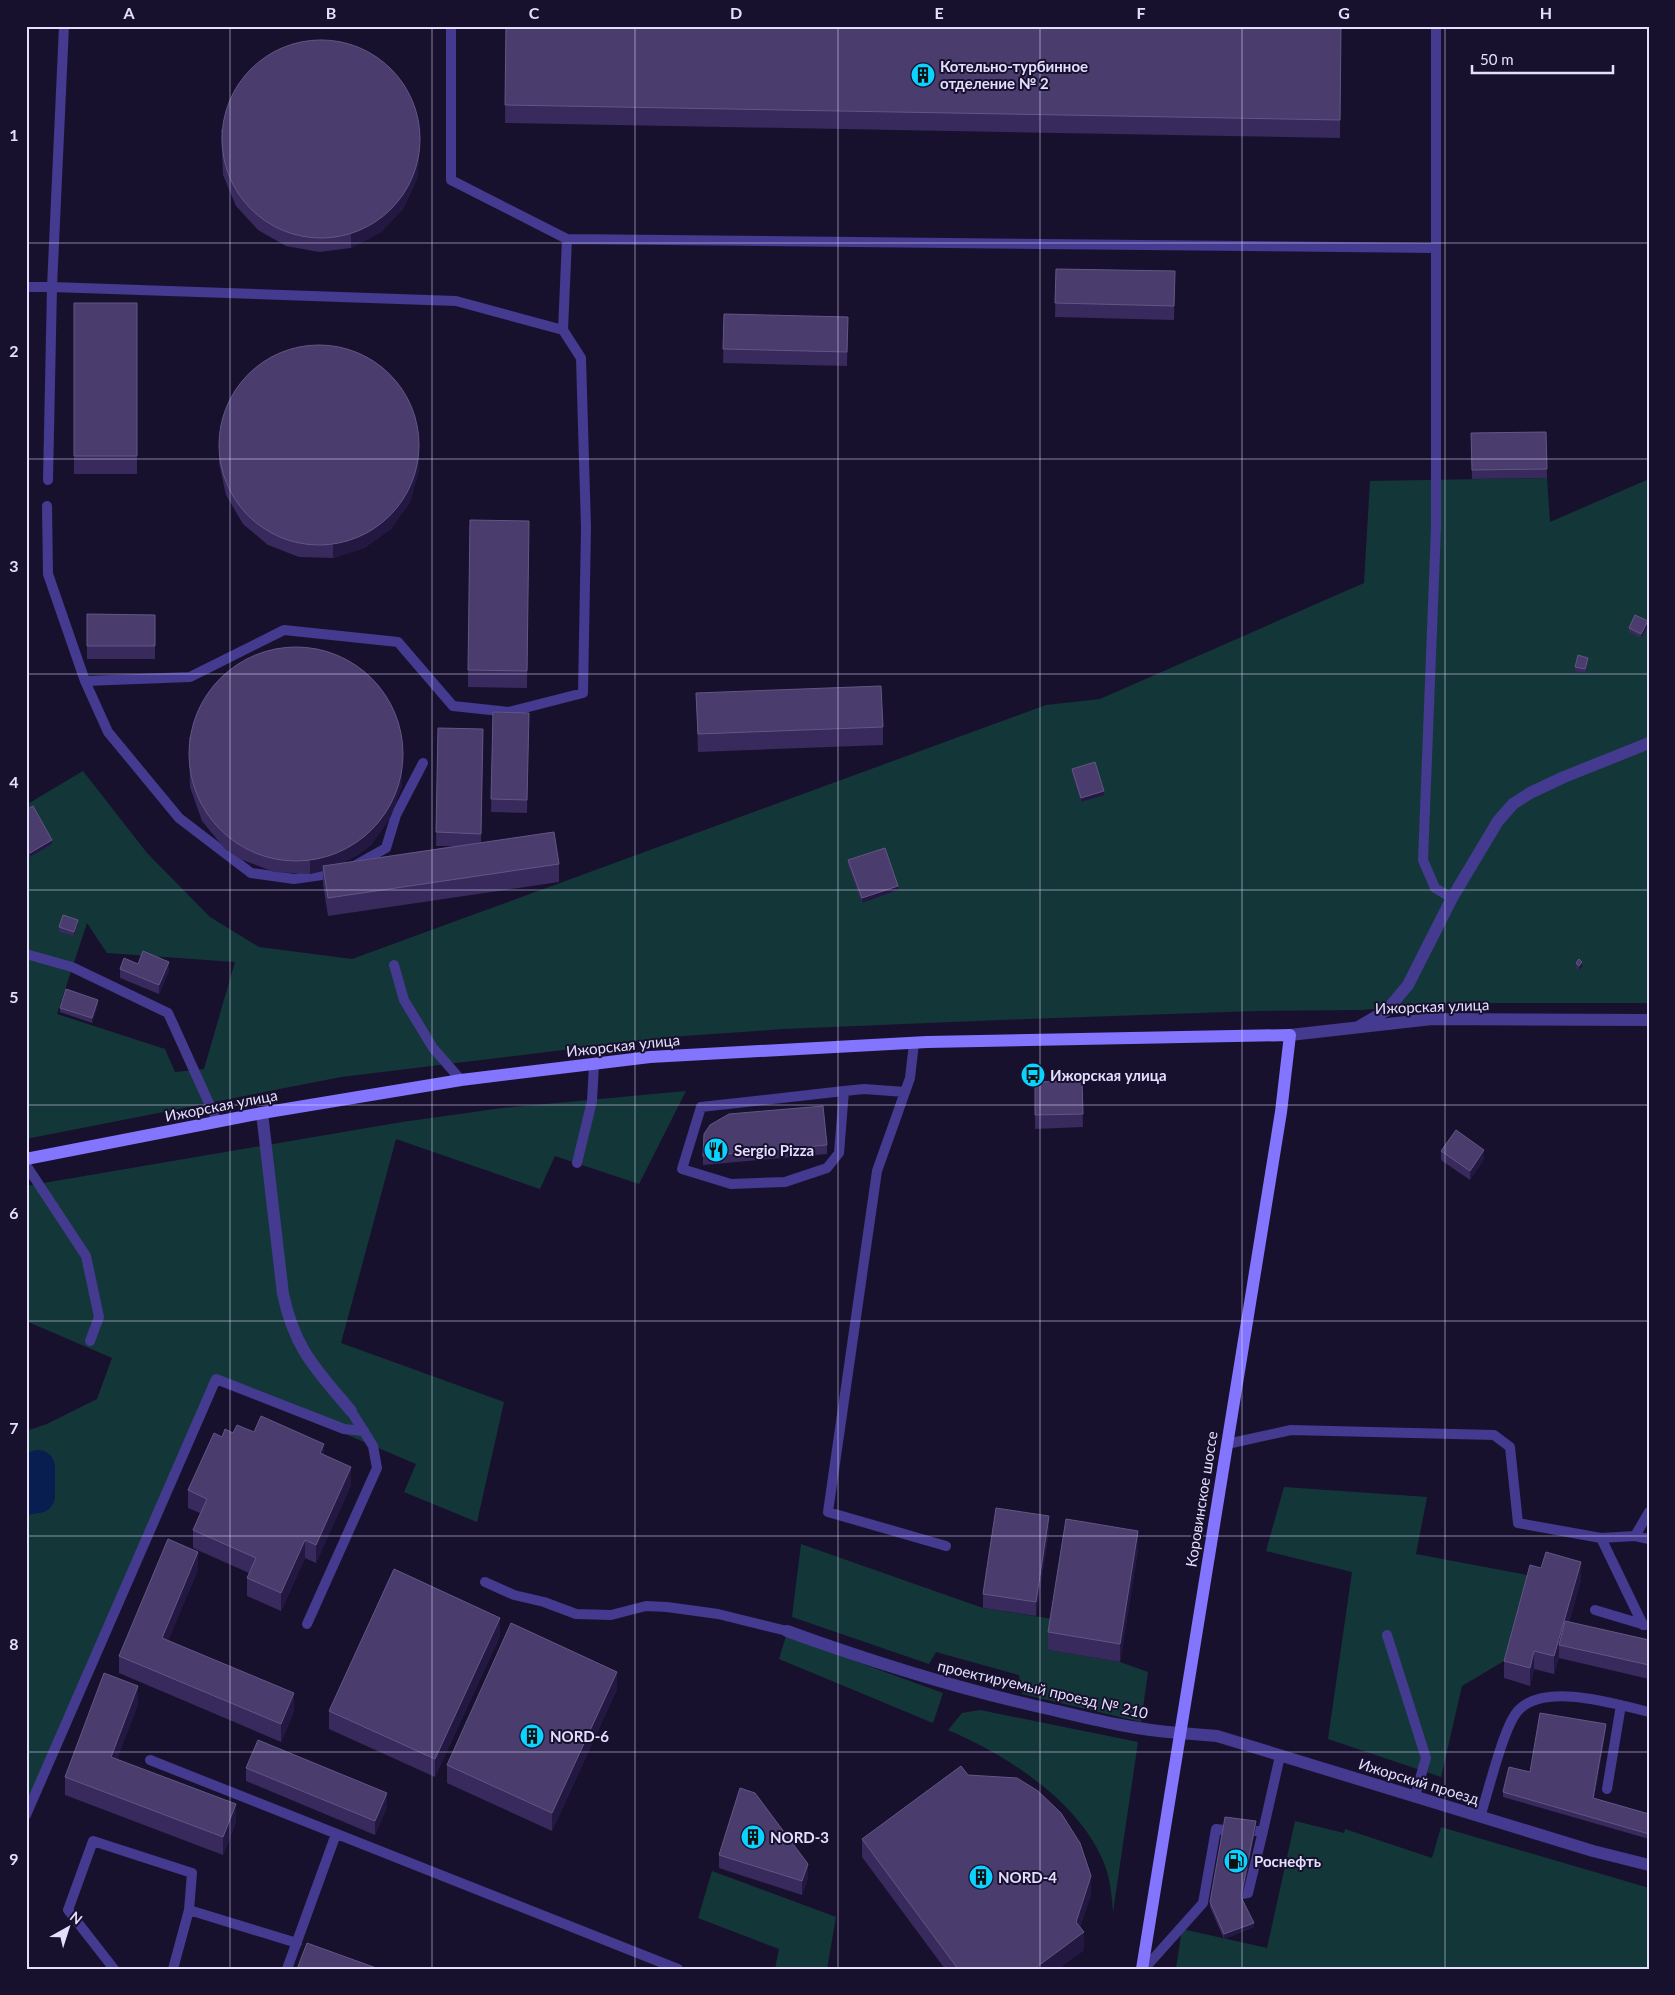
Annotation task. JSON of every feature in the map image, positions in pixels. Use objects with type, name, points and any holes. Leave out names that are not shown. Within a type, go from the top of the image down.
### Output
[{"type":"main road","name":"Ижорская улица","points":[[26,1159],[262,1112],[461,1080],[650,1057],[914,1043],[1290,1035]]},
{"type":"main road","name":"Коровинское шоссе","points":[[1143,1969],[1281,1112],[1290,1035]]},
{"type":"street","points":[[1360,1026],[1387,1010],[1408,985],[1452,898],[1498,821],[1514,804],[1530,793],[1564,777],[1649,743]]},
{"type":"street","name":"Ижорская улица","points":[[1290,1035],[1432,1019],[1649,1020]]},
{"type":"street","points":[[262,1112],[283,1294],[288,1318],[296,1339],[307,1358],[351,1411]]},
{"type":"street","name":"проектируемый проезд № 210","points":[[787,1631],[856,1656],[977,1693],[1144,1731],[1180,1733]]},
{"type":"street","name":"Ижорский проезд","points":[[1180,1733],[1216,1736],[1480,1817],[1649,1865]]},
{"type":"lane","points":[[48,480],[52,287],[64,26]]},
{"type":"lane","points":[[451,26],[451,180],[567,239],[1436,248]]},
{"type":"lane","points":[[1436,26],[1436,528],[1423,860],[1435,888],[1452,898]]},
{"type":"lane","points":[[85,681],[190,677],[284,630],[398,642],[453,706],[509,712],[583,694],[586,528],[581,358],[563,330],[567,239]]},
{"type":"lane","points":[[26,287],[456,301],[563,330]]},
{"type":"lane","points":[[47,506],[48,574],[85,681],[108,732],[180,818],[251,873],[294,879],[342,873],[386,848],[396,815],[423,763]]},
{"type":"lane","points":[[26,954],[72,967],[168,1013],[217,1122]]},
{"type":"lane","points":[[394,965],[404,1000],[433,1048],[461,1080]]},
{"type":"lane","points":[[914,1043],[910,1078],[876,1171],[828,1512],[946,1546]]},
{"type":"lane","points":[[577,1163],[592,1101],[594,1064]]},
{"type":"lane","points":[[844,1091],[839,1153],[827,1168],[785,1182],[731,1184],[682,1170],[700,1107],[844,1091],[864,1089],[905,1092]]},
{"type":"lane","points":[[26,1165],[86,1256],[98,1317],[90,1341]]},
{"type":"lane","points":[[26,1815],[216,1379],[344,1429],[364,1432]]},
{"type":"lane","points":[[307,1624],[377,1468],[376,1452],[351,1411]]},
{"type":"lane","points":[[1227,1444],[1291,1430],[1494,1435],[1510,1447],[1518,1523],[1601,1538],[1635,1536],[1649,1539]]},
{"type":"lane","points":[[1635,1536],[1649,1512]]},
{"type":"lane","points":[[1601,1538],[1646,1625]]},
{"type":"lane","points":[[485,1582],[514,1595],[544,1602],[576,1614],[611,1615],[646,1606],[667,1606],[718,1614],[787,1631]]},
{"type":"lane","points":[[1595,1610],[1646,1625]]},
{"type":"lane","points":[[1387,1635],[1426,1758],[1415,1796]]},
{"type":"lane","points":[[1480,1817],[1509,1724],[1523,1705],[1536,1701],[1577,1696],[1649,1712]]},
{"type":"lane","points":[[1608,1789],[1621,1705]]},
{"type":"lane","points":[[1242,1894],[1248,1893],[1258,1831],[1280,1756]]},
{"type":"lane","points":[[150,1760],[678,1969]]},
{"type":"lane","points":[[1143,1969],[1207,1902],[1216,1829],[1224,1830]]},
{"type":"lane","points":[[287,1969],[336,1834]]},
{"type":"lane","points":[[114,1969],[68,1910],[93,1841],[192,1873],[189,1910],[173,1969]]},
{"type":"lane","points":[[189,1910],[297,1943]]},
{"type":"green space","points":[[1547,478],[1550,522],[1649,479],[1649,1003],[1450,1003],[1362,1010],[1256,1011],[1027,1019],[784,1029],[669,1037],[341,1077],[26,1139],[26,805],[83,771],[147,853],[210,917],[259,947],[352,959],[1046,705],[1100,699],[1364,583],[1370,481]],"holes":[[[87,923],[107,953],[235,962],[204,1069],[175,1072],[165,1049],[57,1014]]]},
{"type":"green space","points":[[686,1091],[639,1184],[555,1156],[540,1189],[396,1139],[341,1343],[504,1402],[477,1522],[404,1492],[416,1464],[216,1379],[26,1815],[26,1431],[47,1424],[97,1399],[112,1358],[26,1321],[26,1186],[402,1122],[502,1108]]},
{"type":"green space","points":[[1284,1487],[1427,1497],[1416,1554],[1527,1575],[1504,1661],[1462,1686],[1441,1777],[1328,1739],[1352,1572],[1266,1551]]},
{"type":"green space","points":[[801,1544],[983,1608],[1053,1619],[1048,1650],[1120,1662],[1148,1672],[1141,1722],[1022,1694],[1019,1675],[936,1652],[929,1664],[792,1617]]},
{"type":"green space","points":[[786,1636],[943,1693],[933,1723],[779,1659]]},
{"type":"green space","points":[[980,1710],[1138,1742],[1113,1912],[1108,1875],[1104,1863],[1093,1841],[1078,1820],[1060,1801],[1017,1767],[971,1740],[948,1730],[962,1713]]},
{"type":"green space","points":[[1295,1821],[1344,1833],[1345,1829],[1432,1858],[1441,1827],[1649,1888],[1649,1969],[1176,1969],[1182,1929],[1267,1948]]},
{"type":"green space","points":[[712,1871],[836,1917],[827,1969],[775,1969],[779,1949],[698,1918]]},
{"type":"building","name":"Котельно-турбинное отделение № 2","points":[[506,26],[1341,26],[1340,120],[505,105]]},
{"type":"building","points":[[311,40],[331,40],[359,47],[384,62],[398,76],[413,101],[420,129],[420,149],[413,177],[398,202],[384,216],[359,231],[350,234],[331,238],[311,238],[283,231],[258,216],[244,202],[229,177],[226,168],[222,149],[222,129],[229,101],[244,76],[258,62],[283,47],[292,44]]},
{"type":"building","points":[[1056,269],[1175,271],[1174,306],[1055,303]]},
{"type":"building","points":[[74,303],[137,303],[137,456],[74,456]]},
{"type":"building","points":[[724,314],[848,317],[847,352],[723,349]]},
{"type":"building","points":[[319,345],[338,347],[366,357],[382,368],[396,382],[411,407],[417,426],[419,445],[417,464],[407,492],[396,508],[382,522],[357,537],[338,543],[319,545],[300,543],[272,533],[256,522],[242,508],[227,483],[221,464],[219,445],[221,426],[231,398],[242,382],[256,368],[281,353],[300,347]]},
{"type":"building","points":[[1546,432],[1547,469],[1472,470],[1471,433]]},
{"type":"building","points":[[470,520],[529,521],[527,671],[468,670]]},
{"type":"building","points":[[87,614],[155,615],[155,646],[87,646]]},
{"type":"building","points":[[1635,615],[1648,621],[1641,634],[1629,628]]},
{"type":"building","points":[[296,647],[317,649],[337,655],[364,671],[379,686],[395,713],[401,733],[403,754],[401,775],[395,795],[379,822],[364,837],[337,853],[317,859],[296,861],[275,859],[255,853],[228,837],[213,822],[197,795],[191,775],[189,754],[191,733],[197,713],[213,686],[228,671],[255,655],[275,649]]},
{"type":"building","points":[[1578,655],[1588,658],[1585,669],[1575,667]]},
{"type":"building","points":[[881,686],[883,727],[698,734],[696,693]]},
{"type":"building","points":[[493,712],[529,713],[527,800],[491,799]]},
{"type":"building","points":[[438,728],[483,729],[481,834],[436,832]]},
{"type":"building","points":[[1095,762],[1104,791],[1081,798],[1072,769]]},
{"type":"building","points":[[33,806],[52,840],[30,853],[26,847],[26,810]]},
{"type":"building","points":[[554,832],[559,864],[328,898],[323,866]]},
{"type":"building","points":[[885,848],[898,886],[862,898],[848,860]]},
{"type":"building","points":[[63,915],[78,920],[74,932],[59,927]]},
{"type":"building","points":[[143,951],[169,962],[159,985],[120,969],[124,958],[138,964]]},
{"type":"building","points":[[1579,959],[1582,962],[1579,966],[1576,963]]},
{"type":"building","points":[[66,989],[98,1000],[92,1018],[60,1008]]},
{"type":"building","points":[[1082,1081],[1083,1114],[1035,1115],[1035,1082]]},
{"type":"building","points":[[823,1106],[827,1145],[703,1156],[704,1134],[710,1125],[729,1114]]},
{"type":"building","points":[[1456,1130],[1484,1150],[1470,1171],[1441,1151]]},
{"type":"building","points":[[261,1416],[324,1444],[320,1453],[351,1467],[316,1545],[305,1540],[281,1593],[247,1578],[256,1558],[193,1530],[207,1499],[188,1490],[214,1433],[222,1437],[225,1429],[233,1433],[237,1425],[254,1432]]},
{"type":"building","points":[[996,1508],[1049,1516],[1036,1602],[983,1594]]},
{"type":"building","points":[[1066,1519],[1138,1531],[1120,1644],[1048,1632]]},
{"type":"building","points":[[168,1539],[198,1552],[162,1638],[294,1693],[281,1724],[119,1656]]},
{"type":"building","points":[[1546,1552],[1581,1562],[1554,1656],[1534,1651],[1530,1668],[1504,1661],[1530,1565],[1541,1568]]},
{"type":"building","points":[[394,1569],[500,1618],[435,1759],[329,1711]]},
{"type":"building","points":[[1565,1621],[1649,1640],[1649,1665],[1559,1645]]},
{"type":"building","name":"NORD-6","points":[[511,1623],[617,1672],[552,1813],[447,1765]]},
{"type":"building","points":[[104,1673],[138,1686],[111,1757],[236,1804],[223,1837],[65,1777]]},
{"type":"building","points":[[1540,1713],[1606,1724],[1593,1798],[1649,1814],[1649,1834],[1503,1792],[1509,1767],[1530,1772]]},
{"type":"building","points":[[258,1740],[387,1793],[375,1821],[246,1768]]},
{"type":"building","name":"NORD-4","points":[[961,1766],[968,1775],[1017,1778],[1038,1791],[1061,1813],[1080,1843],[1091,1876],[1076,1922],[1084,1932],[1034,1969],[958,1969],[862,1839]]},
{"type":"building","name":"NORD-3","points":[[740,1788],[755,1793],[808,1864],[802,1881],[719,1855]]},
{"type":"building","points":[[1225,1817],[1256,1821],[1241,1897],[1254,1923],[1224,1934],[1210,1902]]},
{"type":"building","points":[[307,1943],[379,1969],[297,1969]]},
{"type":"waterway","points":[[26,1498],[38,1496],[38,1467]]},
{"type":"place","name":"Котельно-турбинное отделение № 2","points":[[923,75]]},
{"type":"place","name":"Ижорская улица","points":[[1033,1075]]},
{"type":"place","name":"Sergio Pizza","points":[[716,1150]]},
{"type":"place","name":"NORD-6","points":[[532,1736]]},
{"type":"place","name":"NORD-3","points":[[753,1837]]},
{"type":"place","name":"Роснефть","points":[[1236,1861]]},
{"type":"place","name":"NORD-4","points":[[981,1877]]}]
